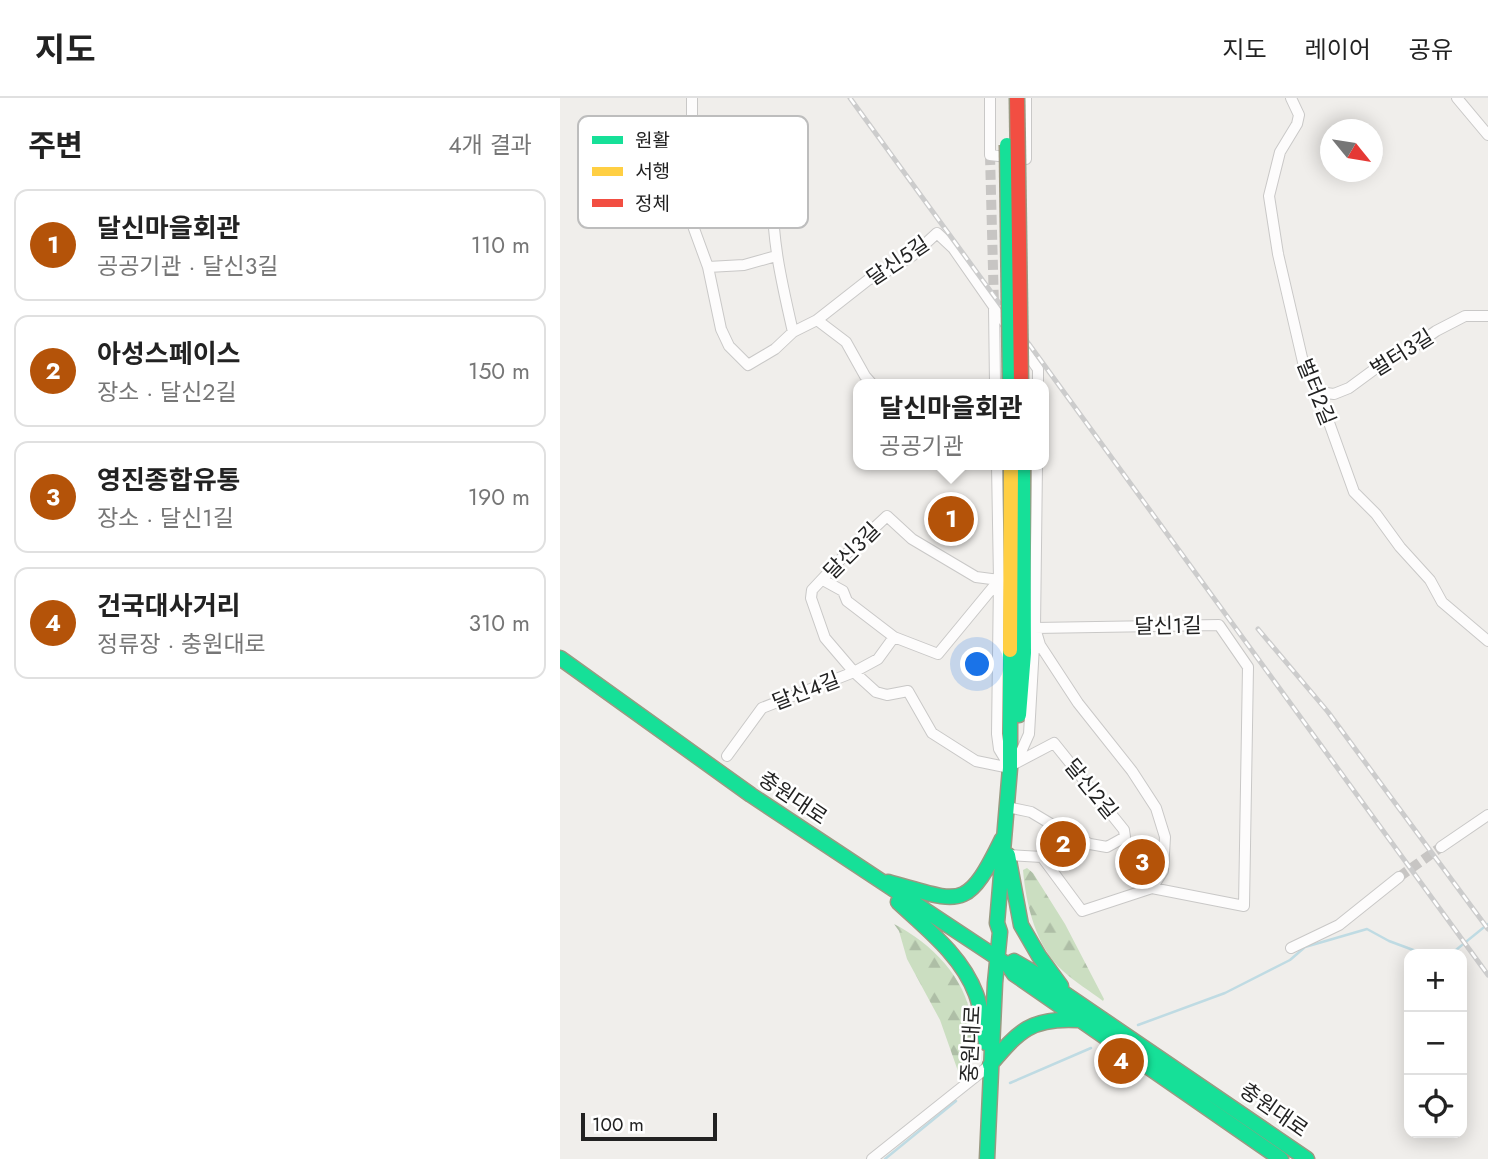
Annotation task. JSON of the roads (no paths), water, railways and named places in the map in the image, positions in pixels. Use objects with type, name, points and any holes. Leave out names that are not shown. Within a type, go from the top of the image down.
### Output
[{"type":"street","name":"달신5길","points":[[692,98],[692,116]]},
{"type":"street","points":[[990,98],[990,155],[1026,159],[1026,98]]},
{"type":"street","points":[[1007,98],[1010,379]]},
{"type":"street","points":[[1017,98],[1021,379]]},
{"type":"street","name":"벌터2길","points":[[1291,98],[1299,116],[1280,152],[1269,196],[1278,254],[1303,362],[1318,392],[1354,492],[1376,514],[1399,547],[1430,580],[1442,602],[1488,641]]},
{"type":"street","points":[[1457,98],[1488,135]]},
{"type":"street","name":"달신5길","points":[[694,228],[708,267],[720,329],[729,346],[748,365],[775,349],[793,332],[817,320],[868,280],[912,256],[937,233],[953,248],[994,307]]},
{"type":"street","points":[[773,228],[776,256],[793,332]]},
{"type":"street","points":[[708,267],[744,265],[776,256]]},
{"type":"street","points":[[994,307],[995,379]]},
{"type":"street","points":[[994,307],[1038,369],[1038,379]]},
{"type":"street","name":"벌터3길","points":[[1318,392],[1334,394],[1349,388],[1382,363],[1465,316],[1488,316]]},
{"type":"street","points":[[817,320],[846,342],[868,379]]},
{"type":"street","points":[[997,470],[997,734],[999,749],[1013,765],[1029,734],[1035,628],[1037,470]]},
{"type":"street","points":[[1011,470],[1014,732]]},
{"type":"street","points":[[1014,732],[1024,653],[1023,470]]},
{"type":"street","name":"달신3길","points":[[999,580],[976,577],[912,538],[887,516],[812,590],[811,598],[825,638],[854,672],[876,692],[887,695],[908,691],[932,733],[976,761],[1013,765]]},
{"type":"street","points":[[823,580],[843,592],[847,601],[894,637],[937,654],[999,580]]},
{"type":"street","name":"달신1길","points":[[1008,855],[1042,857],[1082,911],[1152,888],[1244,906],[1248,667],[1219,625],[1035,628]]},
{"type":"street","points":[[1035,628],[1040,645],[1078,704],[1132,771],[1156,808],[1165,837],[1163,872],[1152,888]]},
{"type":"street","name":"달신4길","points":[[727,756],[762,708],[854,672],[878,659],[894,637]]},
{"type":"street","name":"충원대로","points":[[560,658],[751,795],[1002,962],[1012,972],[1281,1159]]},
{"type":"street","name":"중원대로","points":[[1000,932],[1004,926],[1014,732]]},
{"type":"street","name":"달신2길","points":[[1012,808],[1031,812],[1090,844],[1107,847],[1125,837],[1124,830],[1054,743],[1013,765]]},
{"type":"street","name":"중원대로","points":[[988,1159],[990,1065],[1002,962],[998,923],[1013,765]]},
{"type":"street","points":[[1441,847],[1488,815]]},
{"type":"street","points":[[871,876],[950,899],[960,897],[973,890],[981,881],[1006,832]]},
{"type":"street","points":[[1008,855],[1021,925],[1066,993]]},
{"type":"street","points":[[871,876],[926,929],[961,968],[976,994],[990,1065]]},
{"type":"street","points":[[1291,948],[1339,925],[1399,877]]},
{"type":"street","name":"충원대로","points":[[1002,962],[1014,961],[1066,993],[1307,1159]]},
{"type":"street","points":[[872,1159],[990,1065],[1017,1034],[1029,1025],[1042,1019],[1081,1020]]},
{"type":"waterway","points":[[1457,949],[1488,924]]},
{"type":"waterway","points":[[1138,1025],[1225,993],[1290,960],[1305,947],[1367,929],[1411,949]]},
{"type":"waterway","points":[[1010,1083],[1091,1048]]},
{"type":"waterway","points":[[885,1159],[956,1101]]},
{"type":"tunnel","points":[[990,155],[994,307]]},
{"type":"tunnel","points":[[1399,877],[1441,847]]},
{"type":"railway","points":[[850,98],[1488,975]]},
{"type":"railway","points":[[1258,629],[1328,712],[1488,929]]},
{"type":"place","name":"달신마을회관","points":[[951,519]]},
{"type":"place","name":"아성스페이스","points":[[1063,844]]},
{"type":"place","name":"영진종합유통","points":[[1142,862]]},
{"type":"place","name":"건국대사거리","points":[[1121,1061]]}]
